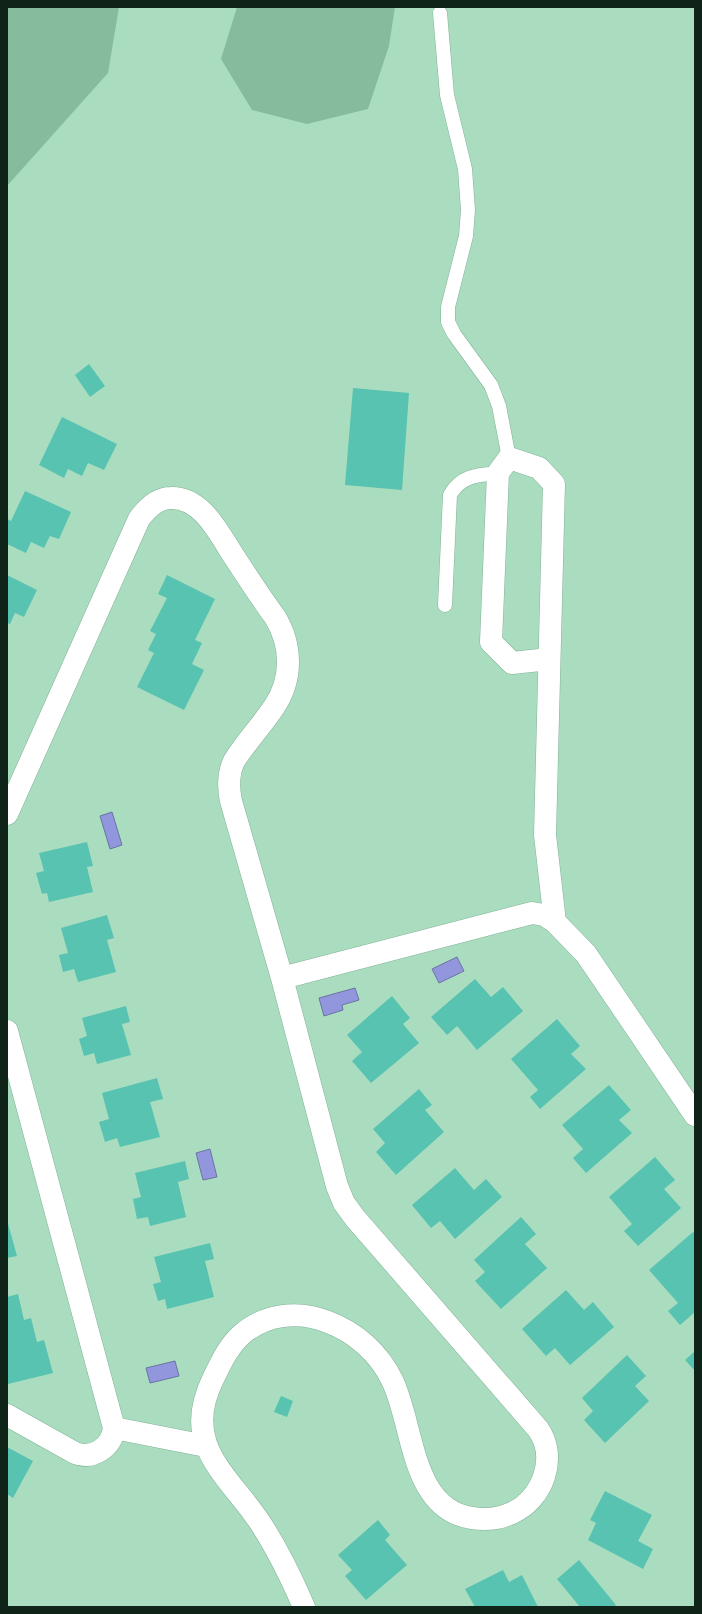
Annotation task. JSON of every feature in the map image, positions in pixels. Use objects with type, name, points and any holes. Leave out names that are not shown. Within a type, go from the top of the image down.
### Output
[{"type":"street","points":[[549,659],[512,663],[491,642],[504,465],[539,468],[554,484],[545,835],[555,922]]},
{"type":"street","points":[[7,814],[139,519],[147,509],[164,498],[178,498],[193,504],[209,519],[275,617],[283,633],[288,650],[286,676],[277,702],[234,761],[230,771],[228,783],[231,801],[282,978],[337,1186],[344,1203],[355,1218],[538,1429],[546,1444],[547,1463],[542,1482],[538,1490],[526,1504],[516,1511],[506,1516],[484,1519],[466,1517],[449,1510],[433,1495],[424,1482],[399,1396],[392,1378],[380,1361],[363,1342],[341,1327],[323,1320],[303,1316],[286,1315],[259,1322],[242,1334],[228,1349],[210,1384],[202,1414],[202,1430],[211,1458],[274,1545],[304,1607]]},
{"type":"street","points":[[282,978],[532,913],[544,915],[555,922],[574,940],[598,971],[695,1116]]},
{"type":"street","points":[[7,1031],[114,1428],[112,1437],[108,1444],[97,1453],[84,1455],[75,1453],[7,1415]]},
{"type":"street","points":[[114,1428],[206,1446]]},
{"type":"lane","points":[[440,13],[447,95],[465,169],[468,210],[466,236],[448,307],[448,322],[454,334],[491,385],[500,406],[504,465],[471,476],[455,486],[450,495],[445,605]]},
{"type":"green space","points":[[7,7],[119,7],[108,73],[7,186]]},
{"type":"green space","points":[[237,7],[395,7],[389,46],[368,109],[307,124],[252,110],[221,59]]},
{"type":"water","points":[[112,812],[122,845],[110,849],[100,816]]},
{"type":"water","points":[[457,957],[464,971],[439,983],[432,969]]},
{"type":"water","points":[[355,988],[359,1000],[342,1005],[343,1010],[324,1016],[319,998]]},
{"type":"water","points":[[210,1149],[217,1177],[203,1180],[196,1153]]},
{"type":"water","points":[[175,1361],[179,1376],[150,1383],[146,1368]]},
{"type":"building","points":[[89,364],[105,386],[90,397],[75,375]]},
{"type":"building","points":[[353,388],[409,393],[402,490],[345,485]]},
{"type":"building","points":[[62,417],[117,444],[104,470],[88,463],[82,476],[68,469],[64,478],[39,465]]},
{"type":"building","points":[[25,491],[71,512],[59,539],[50,536],[44,548],[31,542],[26,553],[7,544],[7,519],[11,521]]},
{"type":"building","points":[[7,575],[37,590],[24,617],[15,613],[10,624],[7,623]]},
{"type":"building","points":[[167,575],[215,599],[195,640],[202,643],[192,664],[204,670],[184,710],[137,687],[154,653],[148,650],[156,634],[150,631],[167,598],[158,594]]},
{"type":"building","points":[[87,842],[93,866],[87,867],[93,892],[49,902],[47,893],[42,894],[36,873],[44,871],[39,853]]},
{"type":"building","points":[[107,915],[114,938],[107,940],[116,972],[78,982],[74,969],[63,972],[59,955],[68,953],[61,928]]},
{"type":"building","points":[[475,979],[491,997],[503,987],[523,1011],[477,1050],[457,1026],[447,1035],[431,1017]]},
{"type":"building","points":[[392,996],[410,1018],[403,1024],[419,1043],[371,1083],[352,1061],[362,1052],[347,1035]]},
{"type":"building","points":[[126,1006],[130,1022],[122,1024],[131,1055],[97,1064],[94,1053],[84,1056],[79,1039],[87,1036],[82,1018]]},
{"type":"building","points":[[557,1019],[580,1046],[571,1054],[586,1069],[540,1109],[530,1097],[538,1090],[511,1059]]},
{"type":"building","points":[[157,1078],[163,1099],[150,1102],[160,1137],[120,1147],[117,1138],[105,1142],[99,1122],[109,1119],[102,1093]]},
{"type":"building","points":[[609,1085],[631,1110],[619,1120],[632,1133],[586,1173],[573,1158],[583,1149],[562,1125]]},
{"type":"building","points":[[419,1089],[432,1105],[425,1110],[444,1132],[396,1175],[376,1152],[385,1143],[373,1129]]},
{"type":"building","points":[[655,1157],[675,1180],[664,1189],[681,1208],[638,1246],[624,1231],[632,1224],[609,1197]]},
{"type":"building","points":[[185,1161],[189,1179],[178,1182],[186,1217],[150,1226],[148,1217],[137,1219],[133,1199],[141,1197],[135,1173]]},
{"type":"building","points":[[455,1168],[474,1190],[486,1179],[502,1197],[455,1239],[440,1221],[431,1228],[412,1205]]},
{"type":"building","points":[[521,1217],[536,1234],[525,1244],[547,1268],[501,1309],[475,1281],[485,1272],[474,1260]]},
{"type":"building","points":[[7,1220],[17,1256],[7,1258]]},
{"type":"building","points":[[693,1232],[695,1234],[695,1312],[680,1325],[668,1311],[678,1303],[649,1270]]},
{"type":"building","points":[[210,1243],[214,1259],[205,1261],[214,1297],[167,1309],[165,1299],[158,1301],[153,1284],[161,1282],[154,1257]]},
{"type":"building","points":[[566,1290],[584,1310],[593,1302],[614,1327],[570,1365],[555,1348],[546,1356],[522,1329]]},
{"type":"building","points":[[18,1294],[24,1320],[31,1318],[37,1342],[44,1340],[53,1373],[8,1384],[7,1297]]},
{"type":"building","points":[[695,1351],[695,1371],[685,1360]]},
{"type":"building","points":[[627,1355],[646,1376],[635,1386],[649,1401],[605,1443],[584,1420],[593,1411],[582,1398]]},
{"type":"building","points":[[281,1396],[293,1401],[287,1417],[274,1412]]},
{"type":"building","points":[[7,1447],[33,1461],[13,1498],[7,1494]]},
{"type":"building","points":[[605,1491],[652,1515],[638,1541],[653,1549],[643,1569],[588,1540],[596,1523],[590,1520]]},
{"type":"building","points":[[378,1520],[390,1535],[385,1540],[407,1565],[366,1600],[345,1576],[352,1570],[338,1555]]},
{"type":"building","points":[[579,1560],[616,1605],[613,1607],[580,1607],[557,1579]]},
{"type":"building","points":[[503,1570],[509,1582],[522,1575],[538,1607],[475,1607],[465,1589]]}]
